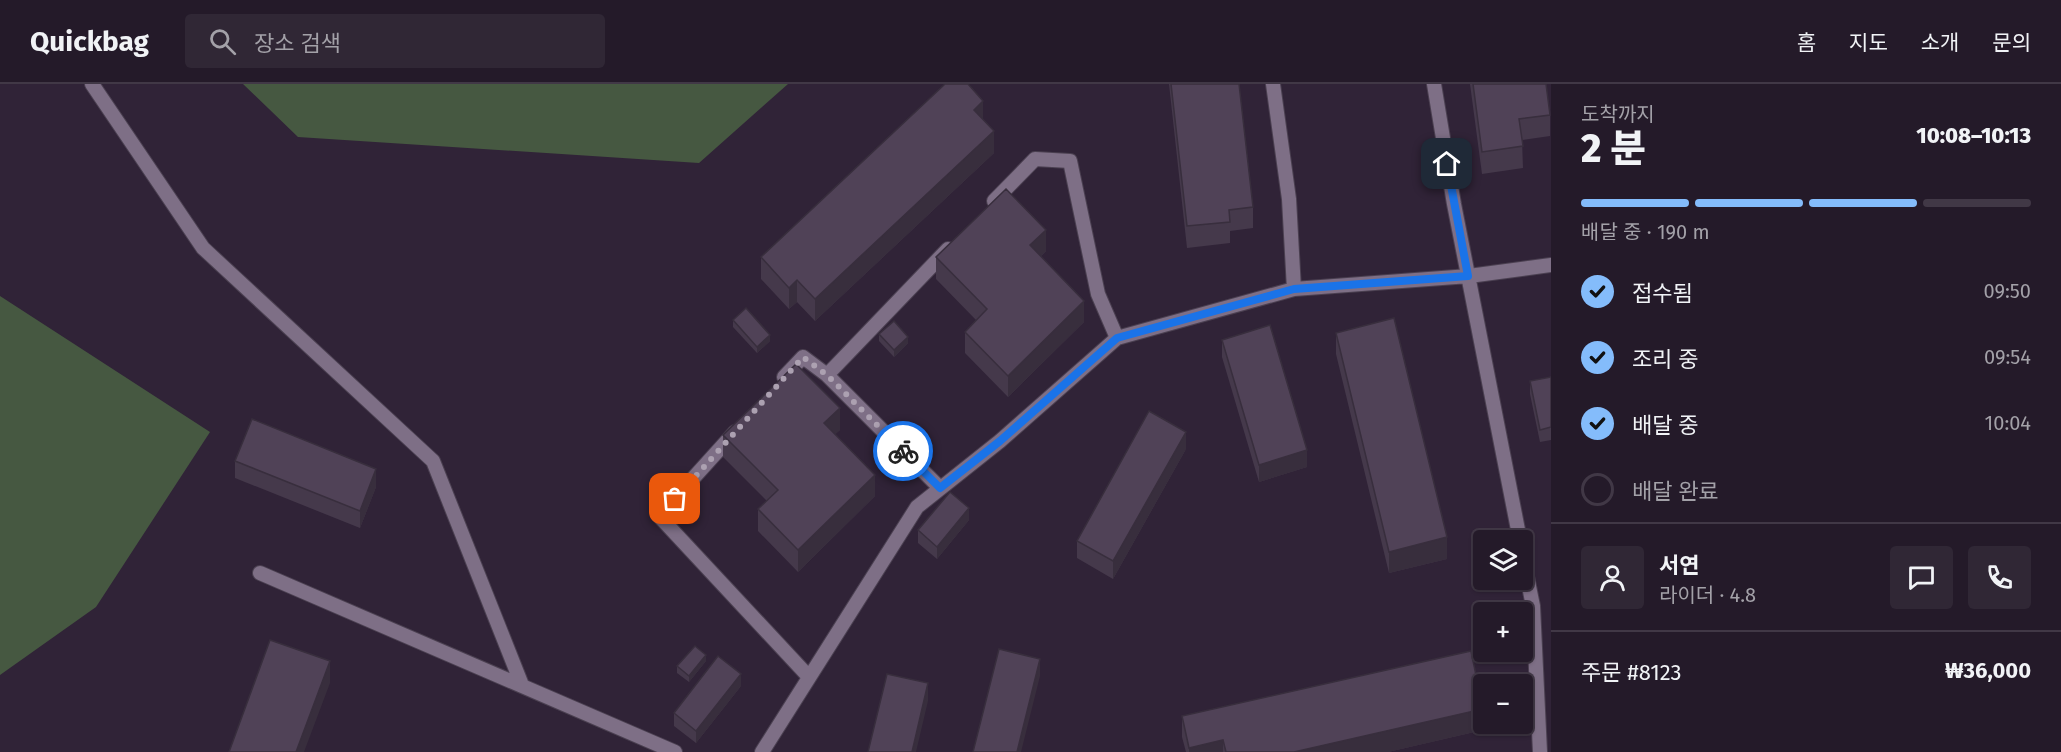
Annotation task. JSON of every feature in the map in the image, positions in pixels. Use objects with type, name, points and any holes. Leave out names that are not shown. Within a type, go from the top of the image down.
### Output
[{"type":"lane","points":[[92,84],[203,248],[433,460],[522,685]]},
{"type":"lane","points":[[1274,84],[1289,199],[1294,289]]},
{"type":"lane","points":[[1434,84],[1468,276],[1518,530]]},
{"type":"lane","points":[[987,209],[1035,159],[1070,161],[1098,294],[1117,338]]},
{"type":"lane","points":[[827,375],[955,242]]},
{"type":"lane","points":[[762,752],[917,507],[1000,441],[1117,338],[1294,289],[1468,276],[1551,265]]},
{"type":"lane","points":[[779,383],[803,357],[827,375],[940,488]]},
{"type":"lane","points":[[747,419],[660,516],[809,677]]},
{"type":"lane","points":[[260,573],[675,752]]},
{"type":"lane","points":[[1530,590],[1533,606],[1540,752]]},
{"type":"green space","points":[[243,84],[788,84],[699,163],[298,137]]},
{"type":"green space","points":[[0,296],[210,432],[96,607],[0,675]]},
{"type":"building","points":[[945,84],[968,84],[983,101],[974,110],[994,131],[815,299],[797,280],[789,288],[761,257]]},
{"type":"building","points":[[1171,84],[1239,84],[1253,207],[1229,210],[1230,222],[1187,226]]},
{"type":"building","points":[[1473,84],[1546,84],[1550,115],[1519,119],[1523,146],[1482,152]]},
{"type":"building","points":[[1006,189],[1046,230],[1030,245],[1084,301],[1008,376],[965,332],[987,309],[936,257]]},
{"type":"building","points":[[746,308],[770,335],[757,347],[733,320]]},
{"type":"building","points":[[1394,318],[1447,537],[1389,552],[1336,333]]},
{"type":"building","points":[[894,321],[908,337],[894,350],[879,334]]},
{"type":"building","points":[[1270,325],[1307,450],[1259,465],[1222,340]]},
{"type":"building","points":[[796,364],[840,408],[824,423],[875,475],[798,550],[758,509],[778,490],[723,435]]},
{"type":"building","points":[[1551,377],[1551,427],[1540,430],[1530,381]]},
{"type":"building","points":[[1149,411],[1186,432],[1113,561],[1077,541]]},
{"type":"building","points":[[252,419],[376,469],[360,511],[235,461]]},
{"type":"building","points":[[950,492],[969,508],[937,547],[918,530]]},
{"type":"building","points":[[270,640],[330,661],[296,752],[229,752]]},
{"type":"building","points":[[695,646],[706,655],[689,676],[677,666]]},
{"type":"building","points":[[999,649],[1040,659],[1017,752],[973,752]]},
{"type":"building","points":[[1471,651],[1476,674],[1473,674],[1473,711],[1294,752],[1226,752],[1223,740],[1189,748],[1182,716]]},
{"type":"building","points":[[718,656],[741,674],[696,731],[674,713]]},
{"type":"building","points":[[887,674],[928,683],[912,752],[868,752]]},
{"type":"way so far","points":[[675,499],[803,357],[827,375],[903,451]]},
{"type":"route","points":[[903,451],[940,488],[1000,441],[1117,338],[1294,289],[1468,276],[1447,164]]}]
